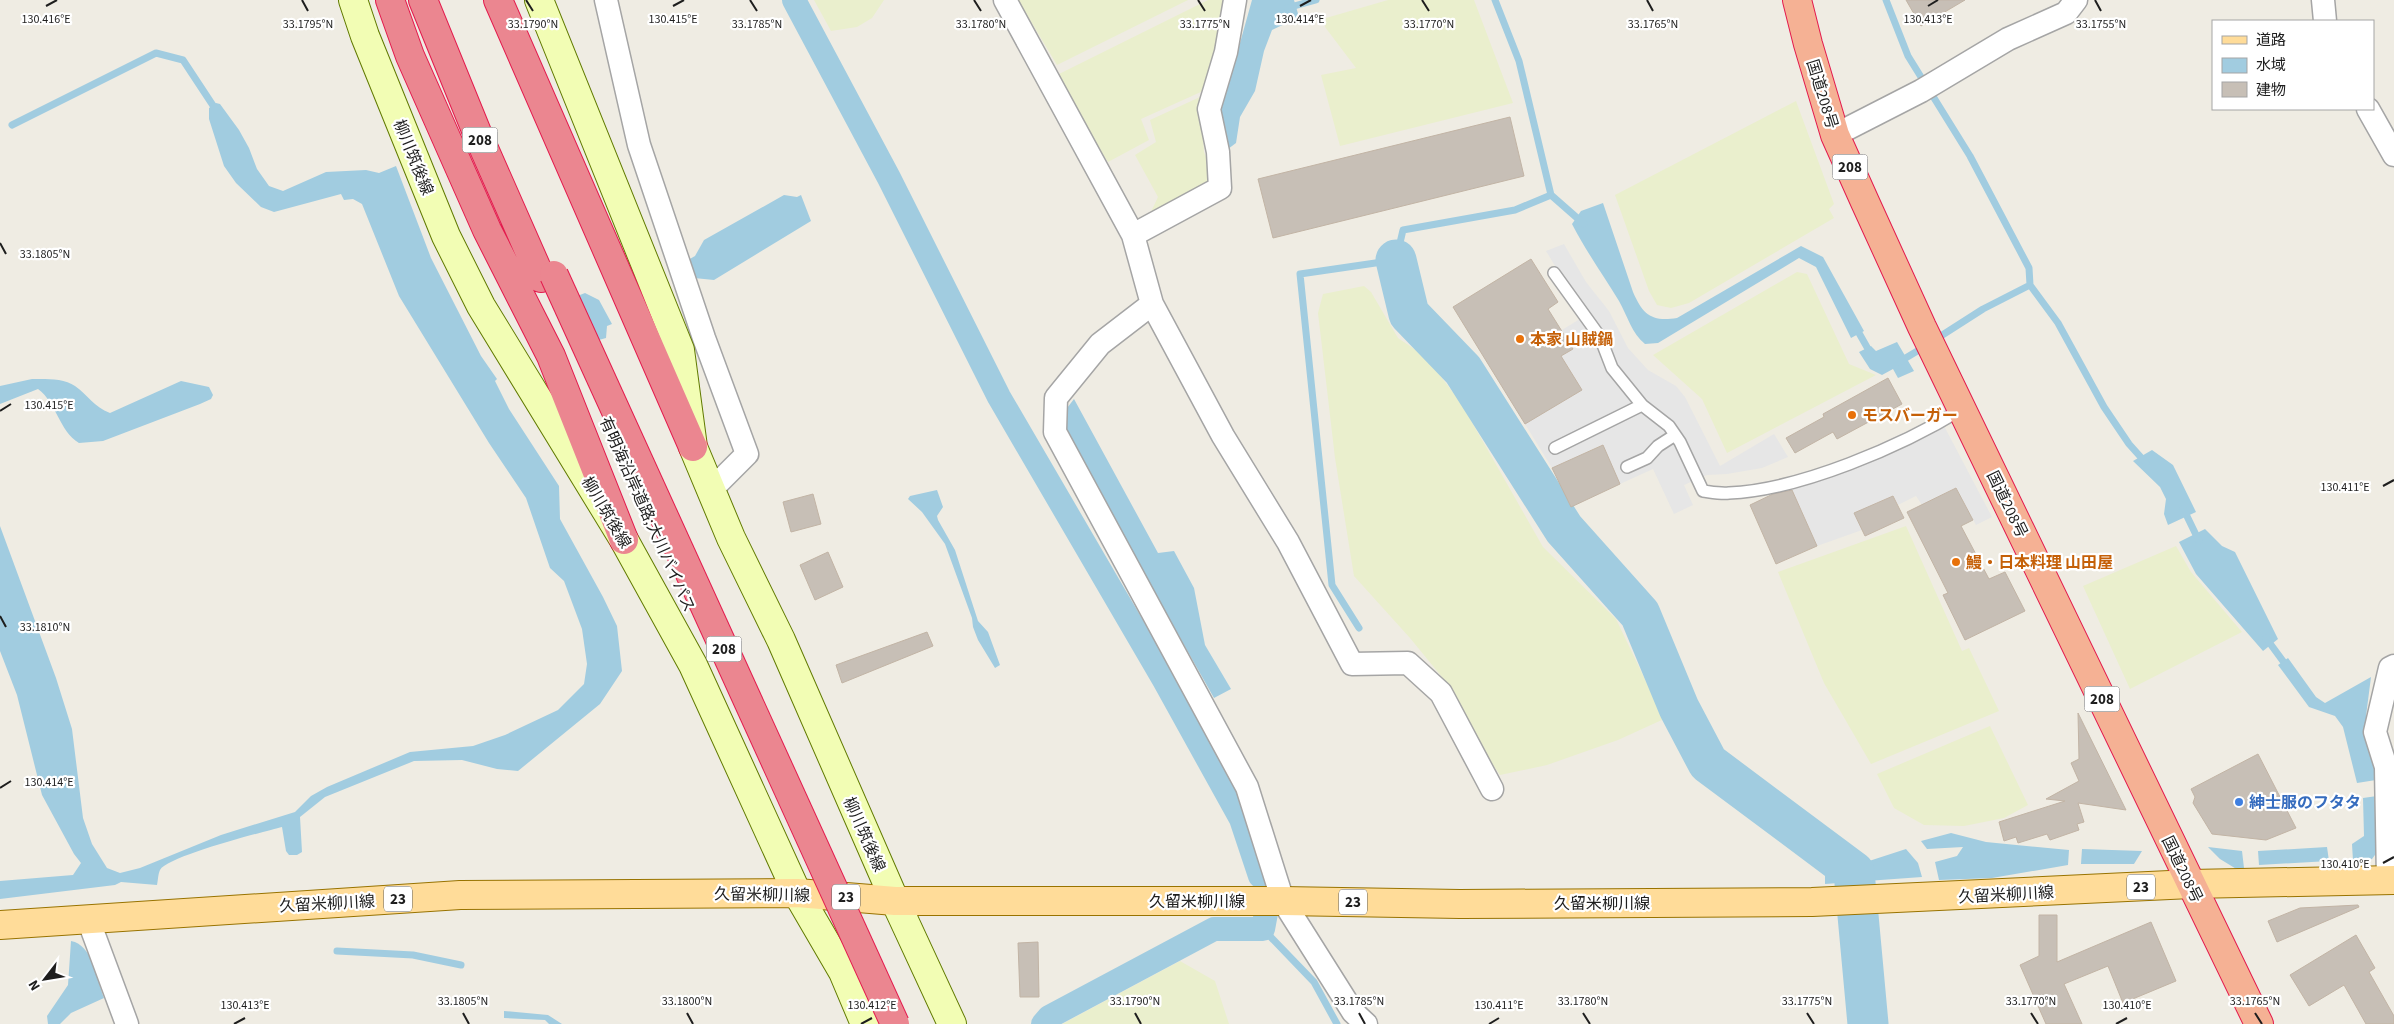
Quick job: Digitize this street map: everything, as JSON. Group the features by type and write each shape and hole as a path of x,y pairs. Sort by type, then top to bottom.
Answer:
{"highway":[{"path":"390,0 410,56 487,230 551,356 624,540"},
{"name":"有明海沿岸道路;大川バイパス","path":"423,0 478,135 547,276 894,1024"},
{"name":"有明海沿岸道路;大川バイパス","path":"438,0 547,276 881,1024"},
{"path":"498,0 693,447"},
{"name":"国道208号","path":"1797,0 1835,135 1922,327 1946,373 2259,1024"}],"main road":[{"name":"柳川筑後線","path":"353,0 365,36 446,236 481,306 624,540 693,665 797,893 843,972 865,1024"},
{"name":"柳川筑後線","path":"539,0 680,350 693,447 731,538 781,640 895,902 952,1024"},
{"name":"久留米柳川線","path":"0,925 460,895 797,893 895,902 1283,901 1460,904 1812,902 1888,900 2191,884 2391,880"}],"street":[{"path":"606,0 639,145 704,338 747,454 711,490"},
{"path":"1005,0 1133,235 1152,304 1224,436 1288,542 1352,664 1408,663 1441,693 1492,789"},
{"path":"1133,235 1220,188 1218,152 1209,109 1226,52 1235,0"},
{"path":"1835,135 1926,88 2008,39 2066,13 2076,0"},
{"path":"2323,0 2325,20"},
{"path":"2369,110 2394,155"},
{"path":"1152,304 1100,344 1056,398 1055,432 1247,787 1283,901 1353,1012 1366,1024"},
{"path":"2391,880 2386,767 2375,732 2392,667"},
{"path":"88,918 127,1024"}],"lane":[{"path":"1554,273 1600,337 1612,368 1642,405 1669,426 1675,434 1702,491 1728,494 1776,486 1825,472 1877,453 1962,409"},
{"path":"1555,448 1642,405"},
{"path":"1627,467 1646,458 1658,446 1675,434"}],"green space":[{"path":"814,0 884,0 872,18 857,27 831,31"},
{"path":"1018,0 1188,0 1057,65"},
{"path":"1208,0 1222,0 1223,2 1211,78 1203,91 1141,119 1149,140 1108,162 1059,74"},
{"path":"1388,0 1474,0 1513,103 1340,146 1321,75 1356,68 1325,27 1326,18"},
{"path":"1200,97 1204,152 1215,180 1150,214 1158,197 1135,155 1156,142 1150,120"},
{"path":"1796,101 1834,204 1829,209 1834,218 1689,303 1671,308 1657,305 1649,291 1615,195"},
{"path":"1797,272 1807,274 1849,364 1876,375 1727,453 1702,399 1653,355"},
{"path":"1364,286 1371,292 1398,338 1426,357 1461,403 1543,547 1616,619 1664,719 1618,740 1547,765 1500,775 1486,755 1455,693 1410,638 1354,576 1335,458 1318,313 1323,294"},
{"path":"1906,526 1962,651 1969,648 1999,711 1871,764 1824,683 1778,572"},
{"path":"2176,546 2191,572 2242,632 2130,689 2083,586"},
{"path":"1990,726 2028,805 2004,818 1964,826 1924,825 1894,808 1877,774"},
{"path":"1180,961 1215,981 1229,1024 1062,1024"}],"shaded area":[{"path":"1564,244 1586,282 1609,311 1628,348 1648,370 1676,386 1685,397 1720,466 1774,434 1788,457 1762,468 1727,474 1707,475 1684,485 1693,505 1674,514 1653,469 1620,484 1602,445 1552,468 1525,424 1582,390 1561,356 1573,349 1562,330 1588,314 1566,284 1546,251"},
{"path":"1943,424 1992,517 1976,525 1956,488 1922,505 1916,496 1898,505 1893,496 1855,513 1862,530 1817,546 1790,487 1903,433 1926,432"}],"water":[{"path":"1252,0 1294,0 1299,17 1272,30 1264,51 1255,91 1240,117 1236,143 1228,149 1221,111"},
{"path":"216,103 220,104 239,130 249,148 257,169 269,186 283,191 326,172 366,170 379,173 396,166 431,258 481,356 497,379 495,381 509,409 559,486 560,519 617,626 622,671 600,704 518,771 497,769 462,760 414,761 325,797 300,817 302,852 297,855 289,855 286,851 282,827 217,845 167,864 160,870 157,885 121,882 115,885 0,899 0,881 73,875 81,863 74,854 42,795 17,695 0,651 0,526 56,678 72,729 83,818 92,844 107,868 120,873 140,868 221,835 295,812 311,796 327,787 410,752 473,746 505,735 558,710 584,684 587,664 582,629 564,581 550,568 526,498 489,443 399,296 362,204 353,199 344,200 341,194 274,212 261,207 236,183 224,166 209,119 209,108"},
{"path":"784,195 797,197 801,195 811,221 714,280 694,278 688,260 695,256 704,240"},
{"path":"1603,203 1633,292 1645,311 1655,318 1677,318 1801,246 1823,257 1864,331 1851,338 1816,267 1799,258 1658,343 1645,344 1633,330 1619,301 1572,224 1581,211"},
{"path":"585,293 599,300 612,324 607,326 606,338 588,343 570,343 556,313 561,310 562,302"},
{"path":"1897,342 1914,371 1898,378 1893,369 1882,375 1870,369 1859,352 1871,346 1876,351"},
{"path":"32,379 71,383 100,408 110,413 181,381 209,387 213,395 211,399 200,404 103,441 79,443 72,438 50,402 38,389 0,404 0,386"},
{"path":"1074,399 1158,553 1174,551 1194,588 1205,645 1231,689 1214,698 1066,436 1064,412"},
{"path":"2152,450 2173,465 2196,512 2168,525 2164,514 2166,499 2160,487 2133,461"},
{"path":"937,490 943,507 937,516 938,520 955,550 978,621 988,632 1000,665 995,668 978,640 945,544 922,512 908,499 910,496"},
{"path":"2205,529 2222,546 2235,552 2278,639 2263,651 2196,574 2179,542"},
{"path":"2288,658 2316,697 2325,703 2371,677 2366,716 2376,780 2357,783 2343,727 2335,716 2309,707 2278,665"},
{"path":"1765,786 1869,861 1906,849 1918,863 1922,877 1825,884 1825,863 1751,809"},
{"path":"2377,796 2383,844 2372,859 2353,861 2352,844 2364,836 2363,798"},
{"path":"1951,833 1986,842 2069,850 2068,865 1992,878 1939,880 1935,862 1957,856 1963,847 1927,849 1921,841"},
{"path":"2208,847 2242,851 2244,868 2238,870 2220,859"},
{"path":"2327,847 2329,861 2259,865 2258,851"},
{"path":"2082,849 2142,851 2134,864 2081,864"},
{"path":"71,941 84,949 89,956 104,998 71,1013 60,1024 48,1024 47,1016 68,985"},
{"path":"504,1011 548,1015 562,1024 549,1024 545,1020 504,1018"}],"building":[{"path":"1906,0 1965,0 1921,26"},
{"path":"1510,117 1524,176 1273,238 1258,179"},
{"name":"本家 山賊鍋","path":"1531,259 1558,302 1548,309 1573,349 1561,356 1582,390 1525,424 1453,307"},
{"name":"モスバーガー","path":"1888,378 1902,404 1837,439 1833,432 1795,453 1786,438 1824,417 1823,414"},
{"path":"1603,445 1620,484 1571,507 1552,468"},
{"name":"鰻・日本料理 山田屋","path":"1956,488 1973,520 1961,526 1989,579 2005,572 2025,611 1965,640 1943,595 1948,593 1907,512"},
{"path":"1792,490 1817,546 1776,564 1750,505 1773,494"},
{"path":"813,494 821,524 791,532 783,502"},
{"path":"1893,496 1904,518 1865,536 1854,513"},
{"path":"828,552 843,587 815,600 800,565"},
{"path":"927,632 933,646 842,683 836,665"},
{"path":"2078,713 2126,810 2078,803 2084,822 2077,824 2079,830 2050,840 2047,834 2018,843 2016,837 2004,841 1999,822 2065,801 2046,799 2079,781 2071,763 2079,759"},
{"path":"2258,754 2296,828 2266,840 2212,834 2193,803 2195,797 2191,789"},
{"path":"2358,905 2359,907 2277,942 2268,921 2300,908"},
{"path":"2039,915 2057,915 2057,962 2151,922 2176,981 2123,1003 2108,966 2064,984 2082,1024 2046,1024 2020,965 2039,956"},
{"path":"2356,935 2375,968 2369,972 2394,1016 2394,1024 2366,1024 2344,985 2309,1006 2290,975"},
{"path":"1038,942 1039,997 1020,997 1018,943"}],"waterway":[{"path":"794,0 889,178 999,397 1164,680 1241,819 1260,876"},
{"path":"1287,8 1316,0"},
{"path":"1495,0 1519,61 1551,195"},
{"path":"1886,0 1908,56 1970,156 2029,268 2030,285 2058,323 2104,407 2129,444 2146,463"},
{"path":"12,125 156,53 183,60 214,107"},
{"path":"1359,628 1332,585 1300,274 1396,260 1403,230 1515,210 1551,195 1584,224"},
{"path":"1396,260 1409,314 1463,370 1564,529 1640,614 1679,708 1708,763 1854,872 1868,1024"},
{"path":"1933,341 1983,309 2030,285"},
{"path":"1855,326 1872,356"},
{"path":"1899,362 1924,347"},
{"path":"2183,508 2199,541"},
{"path":"2266,638 2288,668"},
{"path":"1043,1024 1049,1017 1214,929 1263,929 1266,913"},
{"path":"1263,929 1314,982 1337,1024"},
{"path":"337,951 413,955 461,965"}],"place":[{"name":"本家 山賊鍋","path":"1520,339"},
{"name":"モスバーガー","path":"1852,415"},
{"name":"鰻・日本料理 山田屋","path":"1956,562"},
{"name":"紳士服のフタタ","path":"2239,802"}]}
